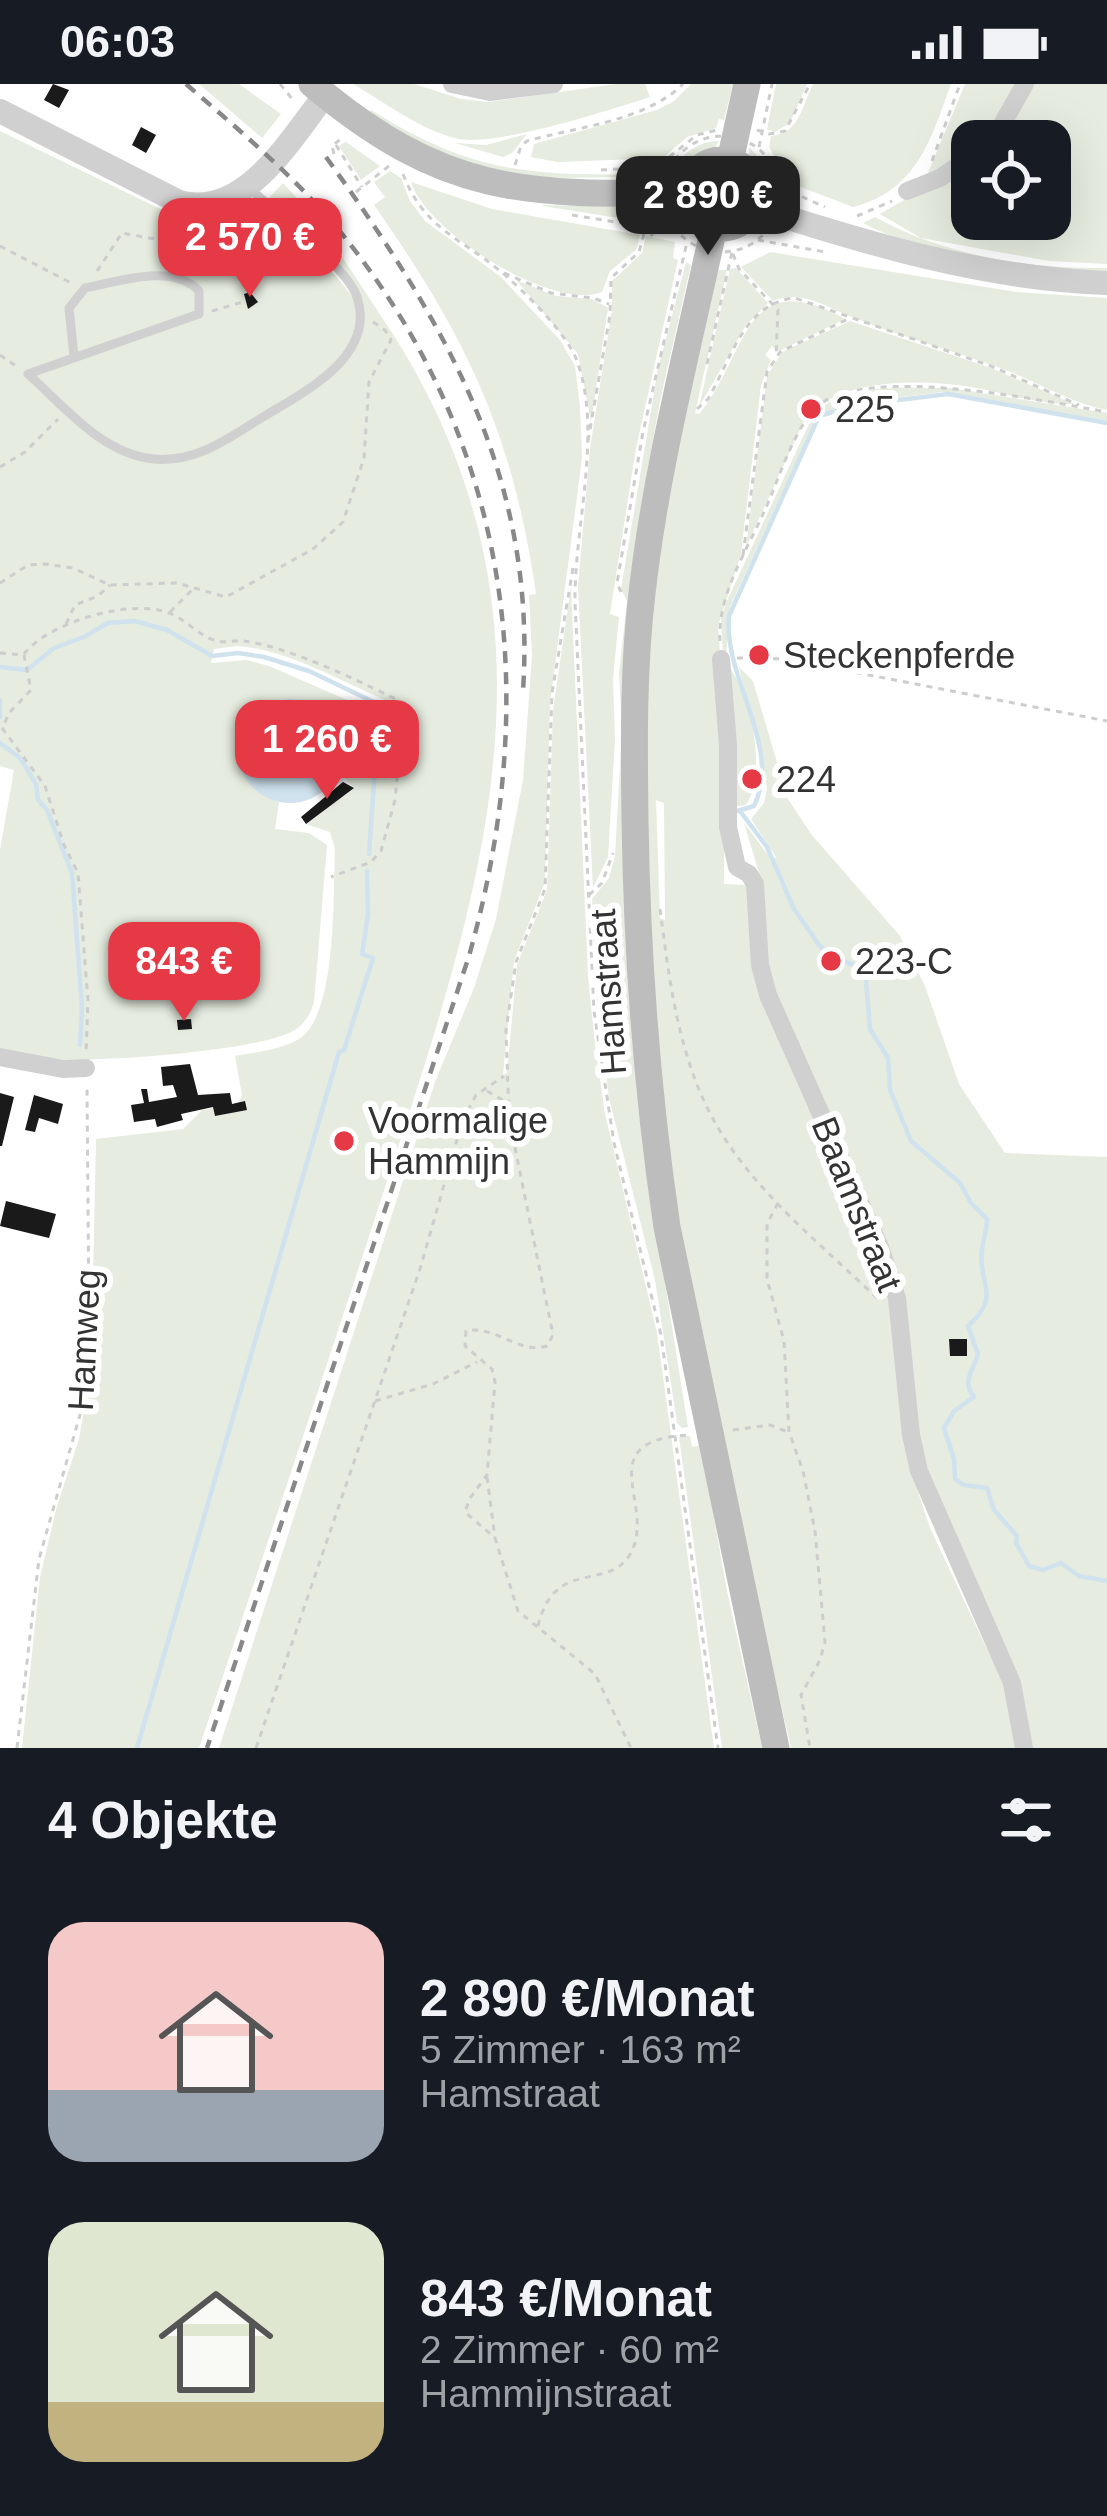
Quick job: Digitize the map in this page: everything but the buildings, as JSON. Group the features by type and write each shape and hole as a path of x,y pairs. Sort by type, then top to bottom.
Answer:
{"main road":[{"path":"730,161 746,84"},
{"path":"319,89 410,154 488,183 558,193 688,193"},
{"path":"713,161 730,161 752,178 754,207 738,224 714,227 698,218 688,193 698,170 713,161"},
{"name":"Hamstraat","path":"714,227 651,525 639,623 634,728 639,936 655,1140 682,1311 776,1748"}],"street":[{"path":"452,84 490,92 554,84"},
{"path":"1004,120 1025,84"},
{"path":"0,111 179,202 205,207 230,200 248,187 319,89"},
{"path":"907,191 951,170"},
{"path":"754,207 913,255 1005,274 1107,283"},
{"name":"Baamstraat","path":"721,659 728,827 737,867 755,884 762,976 880,1247 897,1298 910,1435 919,1471 1012,1684 1024,1748"},
{"path":"0,1057 63,1069 86,1068"}],"lane":[{"path":"74,356 69,308 85,288 146,277 191,282 199,291 199,314 28,374 111,447 130,455 183,458 208,452 335,369 352,344 360,316 351,285 248,187"}],"path":[{"path":"280,84 292,97 292,111"},
{"path":"514,165 527,141 645,109 669,98 683,84"},
{"path":"772,84 759,149 773,166 780,187 830,209"},
{"path":"931,163 960,84"},
{"path":"334,154 335,144 344,136 335,131"},
{"path":"335,144 362,188"},
{"path":"500,162 529,168"},
{"path":"584,171 671,165"},
{"path":"356,192 389,166"},
{"path":"402,172 425,216 502,272 567,342 577,360 587,449"},
{"path":"848,216 872,213 907,191"},
{"path":"0,246 85,288 122,233 188,245 236,225 239,212"},
{"path":"631,1748 596,1674 515,1604 495,1538 487,1475 495,1377 493,1369 465,1346 469,1329 534,1350 548,1346 553,1335 507,1103 507,1014 516,962 545,889 552,693 610,305 609,286 612,274 639,252 644,234 652,235 652,228 677,232 687,242"},
{"path":"703,381 732,252 739,269 780,318 776,356"},
{"path":"502,272 551,293 610,305"},
{"path":"592,298 609,286"},
{"path":"697,409 708,399 746,329 772,303 802,298 1006,371 1080,406"},
{"path":"199,314 243,302"},
{"path":"0,583 33,563 73,568 110,584 177,584 235,596 313,549 343,522 364,458 369,382 391,340 377,323 360,316"},
{"path":"743,557 761,392 776,356 850,319"},
{"path":"0,355 28,374"},
{"path":"721,659 722,608 817,407 839,394 868,388 952,386 1107,412"},
{"path":"693,425 700,395"},
{"path":"0,467 45,434 67,409"},
{"name":"Hamstraat","path":"574,560 594,1011 607,1103 650,1281 718,1748"},
{"path":"65,625 75,605 98,596 110,584"},
{"path":"170,613 194,587"},
{"path":"0,653 24,656 41,636 65,625 121,609 148,607 170,613 218,641 245,641 301,658 412,708 381,851 371,862 331,877"},
{"name":"Hamweg","path":"17,1748 39,1559 83,1404 90,1134 88,1001 78,873 45,786 2,728 31,690 24,656"},
{"path":"753,657 990,696 1107,721"},
{"path":"660,910 674,1003 694,1079 724,1138 779,1202 881,1303 897,1298"},
{"path":"256,1748 419,1269 462,1122 470,1102 505,1076"},
{"path":"485,1091 507,1103"},
{"path":"779,1202 768,1217 766,1272 784,1341 789,1432 815,1532 825,1642 801,1695 810,1748"},
{"path":"375,1401 433,1384 478,1361"},
{"path":"538,1628 553,1592 619,1565 628,1556 635,1533 634,1460 648,1442 770,1425 789,1432"},
{"path":"487,1475 465,1512 495,1538"}],"shaded area":[{"path":"199,84 239,84 281,114 262,138"},
{"path":"353,84 414,84 488,102 645,84 650,97 526,132 477,140 419,124"},
{"path":"691,84 733,84 724,120 719,119 716,128 687,137 663,158 557,162 531,157 534,144 657,110"},
{"path":"776,84 807,84 790,123 775,132 767,129"},
{"path":"813,84 951,84 928,143 907,176 875,199 853,207 790,183 769,147 771,136 794,124"},
{"path":"965,84 1021,84 997,120 951,120 951,163 925,180"},
{"path":"1028,84 1107,84 1107,264 1049,261 921,238 880,214 951,172 951,240 1071,240 1071,120 1006,120"},
{"path":"369,113 441,147 504,167 648,177 529,178 443,156"},
{"path":"0,131 187,222 225,221 260,206 337,277 362,309 337,261 269,198 283,183 326,234 385,322 446,434 482,544 496,654 493,764 476,875 414,1100 199,1748 22,1748 40,1577 79,1439 91,1372 96,1139 183,1129 202,1110 213,1108 215,1116 234,1112 242,1095 235,1056 284,1046 312,1026 331,951 335,848 330,832 306,824 354,788 338,770 338,747 323,712 288,699 269,704 253,716 239,752 243,772 256,789 279,802 275,829 309,833 327,845 314,1002 301,1025 273,1038 210,1050 45,1059 0,1050 0,850 14,770 0,766","holes":["214,649 259,649 410,710 409,724 383,712 379,715 370,853 377,713 269,666 247,660 211,663"]},
{"path":"527,134 503,157 455,143 486,145"},
{"path":"719,141 698,164 670,178 689,151"},
{"path":"345,142 380,166 361,180 339,146"},
{"path":"749,147 772,172 776,197 756,176"},
{"path":"390,171 401,178 425,221 501,277 560,340 575,366 582,458 550,703 545,882 514,961 503,1075 507,1073 517,965 547,890 553,710 571,587 595,1045 605,1114 657,1333 714,1748 219,1748 435,1082 496,919 523,780 532,656 529,595 536,594 526,536 514,484 481,388 435,298 374,205 385,197 374,182"},
{"path":"722,171 739,178 746,195 739,212 722,219 705,212 698,195 705,178"},
{"path":"411,182 492,209 640,235 637,249 610,271 602,292 580,295 553,290 523,279 464,243 421,201"},
{"path":"543,206 647,208 649,223"},
{"path":"875,217 958,250 1047,266 1107,268 1107,274 1014,263 949,252 863,223"},
{"path":"646,236 675,242 673,258 678,260 636,448 610,614 619,617 608,857 593,888 578,587 612,281 642,253"},
{"path":"770,252 1016,292 1107,298 1107,410 813,301 794,297 773,301 741,267"},
{"path":"686,262 691,265 640,512 654,1214 688,1427 682,1428 677,1423 655,1280 609,1098 596,991 592,899 609,878 615,856 622,730 619,673 627,601 621,589 658,369"},
{"path":"736,268 768,303 746,325 699,407 730,269"},
{"path":"718,270 727,270 695,413 699,414 715,391 752,323 766,309 786,302 811,304 845,319 779,351 772,346 765,355 771,360 761,385 741,554 718,626 725,721 724,884 747,885 756,944 893,1297 907,1459 930,1528 1009,1696 1019,1748 791,1748 678,1243 649,959 647,640 671,477","holes":["656,800 664,803 665,920 660,918"]},
{"path":"516,280 556,296 592,299 608,308 591,422 578,354"},
{"path":"850,321 991,368 1074,404 928,383 879,385 834,397 803,423 746,547 767,376 782,352"},
{"path":"950,388 1107,413 1107,422 942,392 862,402 818,415 730,607 723,656 721,619 726,603 814,413 861,391"},
{"path":"729,667 750,715 756,756 752,792 746,805 733,807"},
{"path":"739,667 753,681 788,799 811,834 900,936 925,986 959,1084 1005,1153 1107,1157 1107,1748 1033,1748 1021,1693 935,1496 917,1429 898,1271 772,996 759,873 744,823 772,860 776,857 751,819 764,803 767,788"},
{"path":"690,1436 692,1447 701,1445 762,1748 722,1748 679,1437"}],"water":[{"path":"290,699 310,703 327,714 338,731 342,751 338,771 327,788 310,799 290,803 270,799 253,788 242,771 238,751 242,731 253,714 270,703"}],"waterway":[{"path":"737,811 754,806 761,760 734,664 729,616 819,416 857,405 948,394 1107,423"},
{"path":"0,667 27,670 54,648 108,623 135,621 167,630 212,656 264,657 309,671 405,717"},
{"path":"0,700 0,717"},
{"path":"369,854 379,710"},
{"path":"0,743 20,758 36,784 38,800 47,810 72,873 82,1007 80,1045"},
{"path":"740,811 767,847 794,909 819,945 835,959 865,968 870,1029 888,1058 890,1090 911,1141 960,1183 987,1219 981,1262 986,1297 968,1326 978,1354 968,1381 974,1397 954,1411 944,1428 955,1479 987,1488 994,1510 1017,1536 1029,1566 1043,1570 1061,1563 1079,1576 1107,1581"},
{"path":"137,1748 339,1052 344,1050 373,958 362,954 368,915 367,871"}],"railway":[{"path":"186,84 321,209 397,311 443,396 476,485 496,576 506,669 504,763 492,859 469,956 207,1748"},
{"path":"326,157 409,281 475,407 515,541 523,614 523,691"}],"place":[{"name":"225","path":"811,409"},
{"name":"Steckenpferde","path":"759,655"},
{"name":"224","path":"752,779"},
{"name":"223-C","path":"831,961"},
{"name":"Voormalige Hammijn","path":"344,1141"}]}
